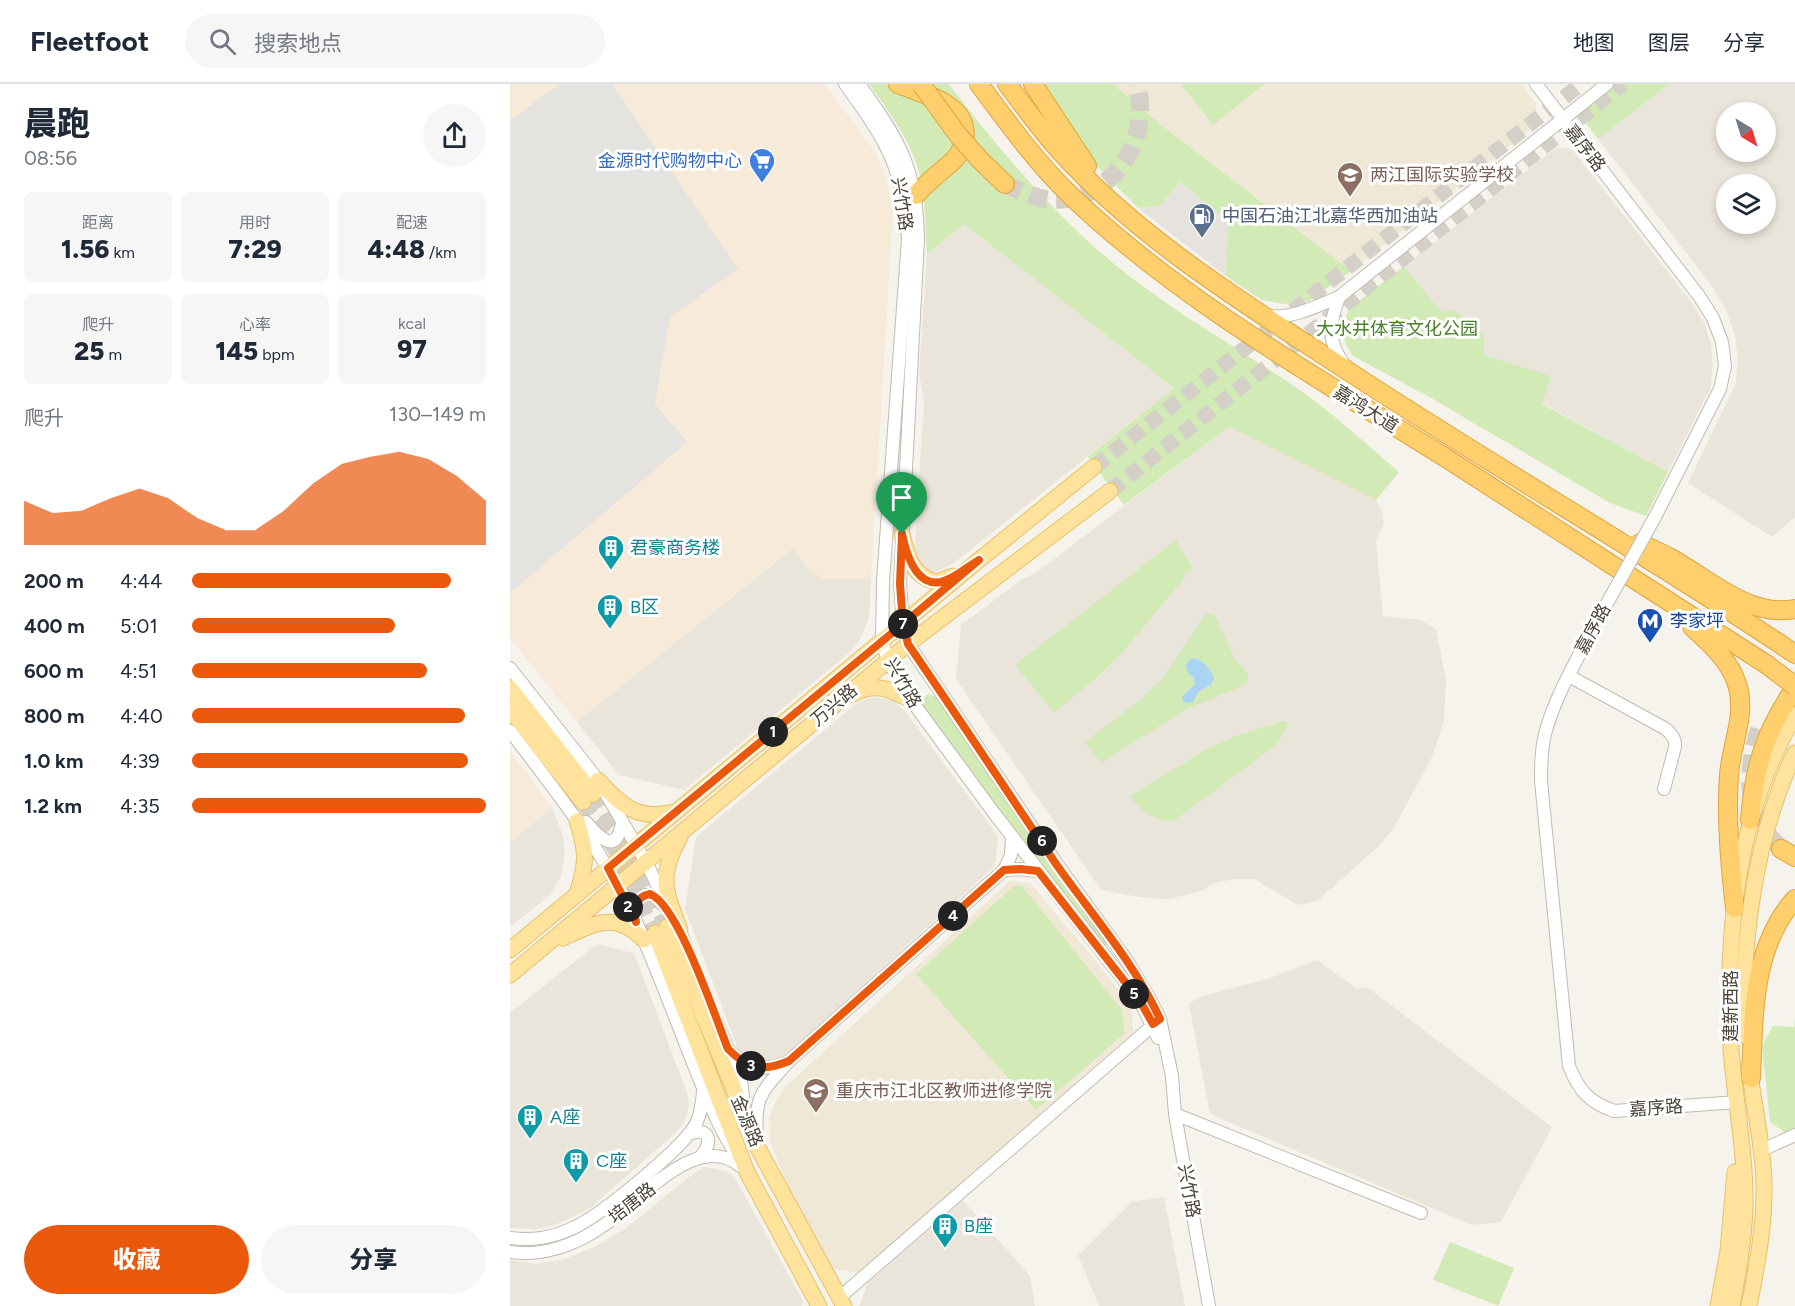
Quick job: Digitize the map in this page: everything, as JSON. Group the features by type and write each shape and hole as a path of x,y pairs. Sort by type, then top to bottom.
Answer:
{"highway":[{"path":"898,84 949,106 957,113 965,129 961,151 916,195"},
{"path":"909,84 1005,184"},
{"path":"921,84 958,135"},
{"name":"嘉鸿大道","path":"979,84 1033,154 1069,193 1132,250 1173,282 1328,385 1766,664 1795,685"},
{"name":"嘉鸿大道","path":"1007,84 1059,149 1111,200 1189,265 1402,408 1582,517 1787,649"},
{"path":"1033,84 1111,200"},
{"path":"1582,517 1668,556 1751,604 1777,610 1795,609"},
{"path":"1642,586 1706,639 1726,662 1737,683 1740,711 1729,772 1728,800 1729,853 1735,908"},
{"path":"1759,729 1782,684 1795,666"},
{"path":"1750,820 1753,783 1764,744 1795,685"},
{"path":"1750,1078 1755,998 1762,960 1769,939 1780,918 1795,899"}],"main road":[{"name":"万兴路","path":"510,950 1094,467"},
{"name":"万兴路","path":"510,975 908,644 1110,491"},
{"path":"902,534 907,555 913,566 920,576 930,581 949,579 979,560"},
{"path":"835,704 862,689 878,686 889,688 910,700"},
{"path":"510,688 591,792"},
{"path":"510,709 591,792 620,803 632,811 660,816 677,811"},
{"name":"建新西路","path":"1732,1306 1741,1257 1745,1207 1730,1022 1735,908 1743,851 1759,789 1771,760 1795,715"},
{"name":"建新西路","path":"1749,1306 1763,1225 1764,1181 1745,1025 1750,914 1768,821 1775,797 1795,753"},
{"path":"715,780 705,794 705,800 710,803 720,800"},
{"path":"576,896 585,866 585,846 577,821"},
{"path":"547,945 591,926 604,923 627,925 662,933 667,896 665,884 671,854 683,831"},
{"path":"552,916 565,915 568,922 566,930"},
{"name":"金源路","path":"662,933 758,1148 842,1302"},
{"name":"金源路","path":"662,933 747,1173 819,1306"},
{"path":"1718,1306 1732,1214 1738,1118"}],"street":[{"name":"兴竹路","path":"845,84 875,126 888,148 900,177 908,239 883,581 882,641 888,661 910,700 1012,837 1156,1022"},
{"name":"兴竹路","path":"859,84 900,145 916,195 918,239 900,584 903,624 908,644 1057,864 1126,959 1149,997 1172,1076 1175,1114 1209,1306"},
{"name":"嘉序路","path":"1536,84 1700,296 1713,318 1722,342 1725,366 1720,389 1655,517 1569,676 1545,735 1541,757 1541,781 1569,1066 1575,1082 1586,1095 1598,1105 1614,1111 1737,1102"},
{"path":"1261,315 1278,317 1301,312 1339,297 1607,84"},
{"path":"1339,297 1331,319 1330,330 1338,355 1351,373"},
{"path":"510,668 591,792 622,822 646,862 662,933 703,1088 725,1137 747,1173"},
{"path":"1569,676 1666,729 1671,734 1675,740 1675,747 1665,789"},
{"path":"510,731 577,821 608,868 636,922 662,933"},
{"path":"567,806 586,822 602,841 613,841 617,838 621,833 622,822"},
{"path":"758,1148 756,1114 758,1100 765,1088 789,1061 1004,870 1011,855 1012,837"},
{"path":"1004,870 1038,871"},
{"path":"636,922 634,912 636,902 650,894 659,899 662,933 728,1049 741,1081 746,1120"},
{"path":"842,1302 1156,1022"},
{"path":"728,1049 739,1060 757,1068 772,1068 789,1061"},
{"name":"培唐路","path":"510,1238 529,1241 552,1236 574,1227 611,1203 689,1134 700,1115 703,1088"},
{"path":"1175,1114 1421,1213"},
{"path":"689,1134 697,1131 703,1132 708,1137 708,1149 701,1156"},
{"path":"1762,1150 1795,1135"},
{"path":"701,1156 724,1157 733,1160 747,1173"},
{"name":"培唐路","path":"510,1252 533,1253 581,1240 621,1214 674,1169 701,1156"}],"shaded area":[{"path":"510,84 824,84 876,153 887,182 893,209 871,579 825,579 809,570 792,548 577,722 510,638"},
{"path":"560,84 612,84 738,269 670,317 655,404 687,442 510,593 510,120"},
{"name":"两江国际实验学校","path":"1113,84 1521,84 1536,104 1535,126 1351,271 1160,124"},
{"path":"1669,84 1795,84 1795,517 1772,537 1688,483 1736,383 1738,358 1735,335 1727,312 1712,286 1598,139"},
{"path":"1556,148 1572,149 1692,303 1704,323 1711,344 1713,366 1710,389 1668,472 1542,403 1550,376 1484,355 1441,313 1404,266"},
{"name":"中国石油江北嘉华西加油站","path":"1180,182 1228,221 1226,276 1138,208 1160,206"},
{"path":"964,224 1174,388 954,563 935,572 920,564 916,555 915,543 924,402 919,372 927,254"},
{"path":"1229,427 1376,500 1382,511 1384,524 1376,540 1383,616 1420,620 1436,629 1446,680 1444,720 1433,755 1395,826 1380,845 1317,901 1298,905 1254,879 1235,879 1214,883 1201,891 1170,899 1145,898 1101,890 956,679 961,625 1021,580 1037,572"},
{"path":"793,548 809,570 825,579 871,579 869,618 859,641 849,653 684,790 619,775 577,722"},
{"path":"874,697 894,701 903,709 998,836 995,866 784,1056 775,1061 749,1059 737,1046 685,909 696,837 856,704"},
{"path":"510,751 552,808 510,842"},
{"path":"552,808 563,836 565,853 561,876 550,895 510,927 510,842"},
{"path":"1010,881 1030,883 1092,956 1132,1007 1133,1032 859,1273 831,1268 785,1180 770,1140 769,1119 772,1109 782,1090"},
{"path":"597,944 634,953 687,1093 689,1104 687,1114 682,1125 673,1135 590,1208 555,1225 536,1229 510,1228 510,1013"},
{"path":"1317,960 1357,989 1367,987 1552,1127 1501,1222 1472,1225 1210,1114 1189,1004 1199,997 1270,978"},
{"path":"705,1167 727,1171 736,1180 803,1301 801,1306 510,1306 510,1260 537,1264 565,1259 596,1246 626,1228 694,1173"},
{"path":"1164,1197 1185,1306 1099,1306 1078,1255 1131,1202"},
{"path":"963,1200 1030,1276 1035,1306 859,1306 868,1283"}],"green space":[{"path":"869,84 949,84 1028,181 1095,248 1162,300 1310,398 1399,472 1376,500 1229,427 1124,505 1088,457 1174,388 964,224 927,254 924,198 917,165 902,133"},
{"path":"1030,84 1113,84 1160,124 1351,271 1309,301 1284,304 1262,300 1226,276 1228,221 1180,182 1160,206 1138,208 1084,153"},
{"path":"1181,84 1264,84 1213,125"},
{"path":"1616,84 1669,84 1598,139 1585,122 1586,108"},
{"name":"大水井体育文化公园","path":"1404,266 1441,312 1455,310 1484,335 1484,355 1551,376 1542,404 1668,472 1646,516 1610,503 1431,398 1353,356 1346,344 1343,332 1347,313 1351,307"},
{"path":"1176,540 1192,568 1123,652 1054,713 1015,665"},
{"path":"1206,613 1214,614 1235,659 1248,674 1247,684 1185,710 1101,763 1085,742 1140,700 1162,679","holes":["1195,657 1211,671 1209,687 1199,691 1196,699 1191,703 1185,692 1194,686 1195,682 1186,668"]},
{"path":"928,694 937,697 1109,943 1103,947 923,709 921,700"},
{"path":"1283,721 1288,722 1286,730 1276,745 1174,821 1155,818 1130,796 1205,750 1233,737"},
{"path":"1014,886 1022,886 1122,1010 1124,1034 1036,1110 916,974"},
{"path":"1795,1019 1795,1128 1786,1133 1770,1122 1762,1046 1773,1026 1794,1027"},
{"path":"1450,1242 1514,1268 1498,1306 1433,1280"}],"water":[{"path":"1193,658 1205,665 1214,678 1211,685 1199,691 1193,702 1187,703 1182,697 1195,684 1186,665"}],"tunnel":[{"path":"1005,184 1023,192 1053,200 1074,198 1093,190 1110,178 1123,163 1133,145 1139,125 1140,104 1136,84"},
{"path":"1094,467 1581,84"},
{"path":"1110,491 1623,84"},
{"path":"1759,729 1751,764 1752,800 1759,823 1781,849"},
{"path":"593,794 631,857 667,927"},
{"path":"583,802 615,850 655,933"}],"place":[{"name":"金源时代购物中心","path":"762,184"},
{"name":"两江国际实验学校","path":"1350,198"},
{"name":"中国石油江北嘉华西加油站","path":"1202,239"},
{"name":"君豪商务楼","path":"611,571"},
{"name":"B区","path":"610,630"},
{"name":"李家坪","path":"1650,644"},
{"name":"重庆市江北区教师进修学院","path":"816,1114"},
{"name":"A座","path":"530,1140"},
{"name":"C座","path":"576,1184"},
{"name":"B座","path":"945,1249"}],"route":[{"path":"902,534 900,584 903,624 608,868 636,922 634,912 636,902 650,894 659,899 680,930 728,1049 739,1060 757,1068 772,1068 789,1061 1004,870 1038,871 1140,1001 1153,1024 1160,1019 1126,959 1057,864 908,644 903,624 979,560 949,579 930,581 916,572 907,555 902,534"}]}
